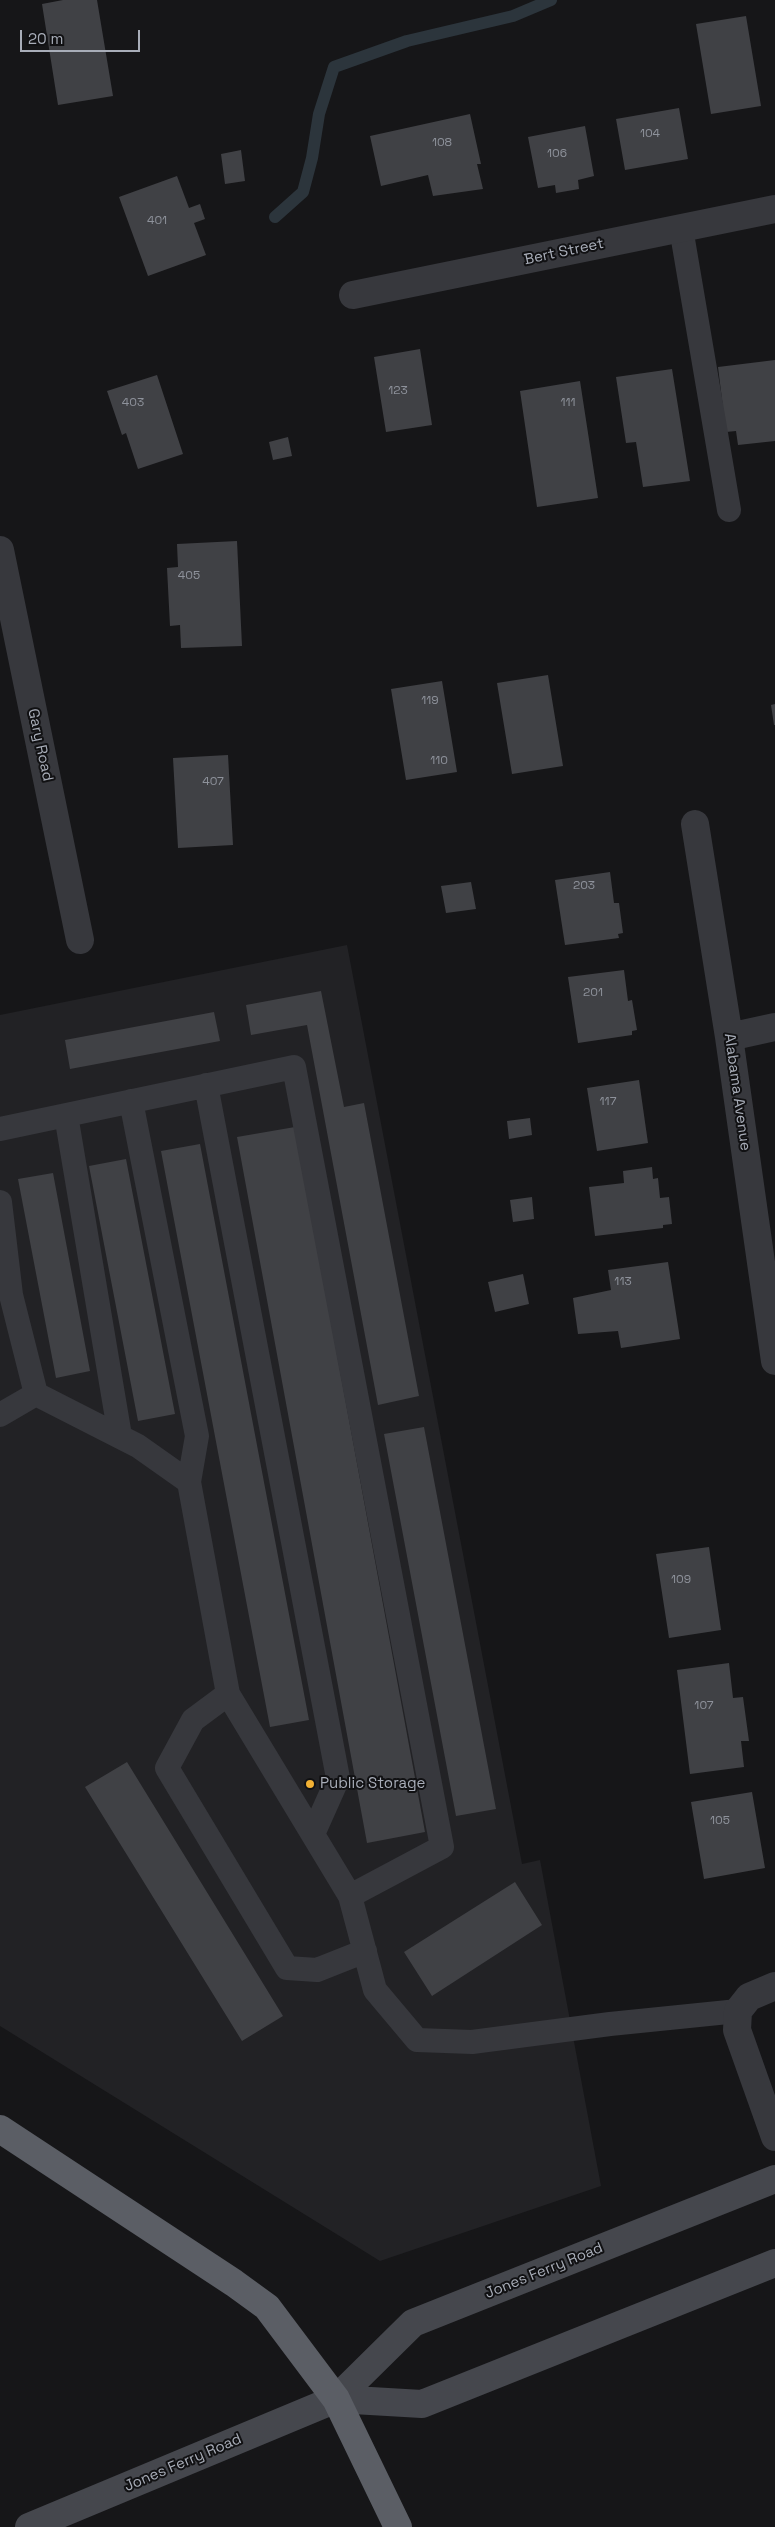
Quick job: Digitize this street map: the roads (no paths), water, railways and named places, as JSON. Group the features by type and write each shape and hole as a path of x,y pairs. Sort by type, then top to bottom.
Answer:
{"highway":[{"path":"0,2129 234,2283 266,2308 336,2399 398,2527"}],"main road":[{"name":"Jones Ferry Road","path":"30,2527 336,2399 413,2323 775,2178"},
{"name":"Jones Ferry Road","path":"336,2399 422,2404 775,2263"}],"street":[{"name":"Bert Street","path":"353,295 775,209"},
{"name":"Gary Road","path":"0,550 80,940"},
{"name":"Alabama Avenue","path":"695,824 729,1037 775,1361"},
{"path":"729,1037 775,1027"},
{"path":"775,1986 749,1997 738,2011 737,2030 775,2137"}],"lane":[{"path":"680,228 729,510"},
{"path":"0,1130 294,1067 442,1847 350,1896"},
{"path":"206,1085 338,1778 313,1834"},
{"path":"131,1101 197,1436 188,1482 228,1694 350,1896 375,1990 417,2040 472,2042 610,2024 738,2011"},
{"path":"66,1115 120,1436"},
{"path":"0,1202 5,1298 36,1394 138,1446 188,1482"},
{"path":"0,1416 36,1394"},
{"path":"228,1694 193,1720 167,1768 287,1968 318,1970 365,1951"}],"waterway":[{"path":"275,217 303,192 312,158 319,114 334,67 407,41 513,16 551,0"}],"place":[{"name":"Public Storage","path":"310,1784"}]}
